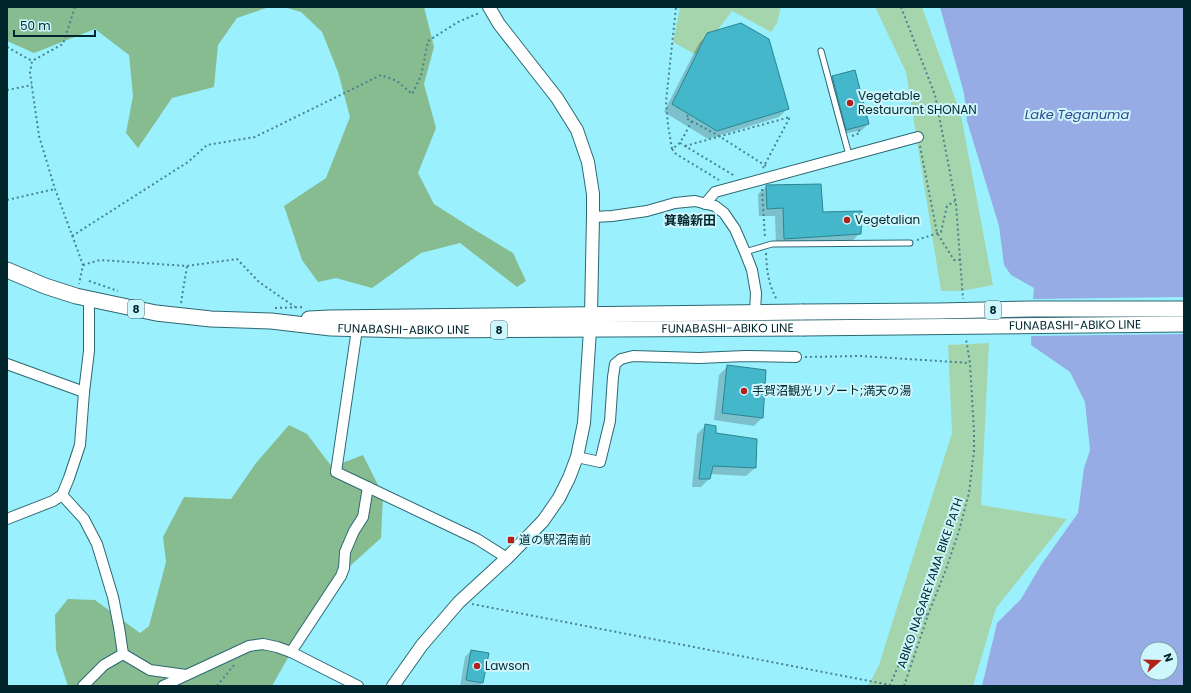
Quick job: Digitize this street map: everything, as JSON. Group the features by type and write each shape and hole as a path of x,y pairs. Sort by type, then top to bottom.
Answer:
{"main road":[{"name":"FUNABASHI-ABIKO LINE","path":"7,270 45,286 82,297 156,313 211,319 273,315 330,318 755,312 939,312 1032,309 1184,309"},
{"name":"FUNABASHI-ABIKO LINE","path":"273,315 331,328 409,330 1184,324"}],"street":[{"path":"393,686 422,645 459,602 507,558 543,521 559,498 569,478 577,456 584,423 591,314 593,217 593,194 588,162 577,130 557,98 499,24 490,8"},
{"path":"705,204 715,192 918,137"},
{"path":"593,217 646,211 675,203 695,201 715,206 724,213 735,229 746,252 752,270 756,294 755,312"},
{"path":"7,519 53,501 62,495 80,445 89,351 82,297"},
{"path":"357,329 336,472 477,539 507,558"},
{"path":"577,456 600,462 610,422 615,364 621,359 633,356 699,358 745,356 796,357"},
{"path":"7,364 84,392"},
{"path":"291,652 341,576 344,568 345,552 354,531 363,517 368,487"},
{"path":"62,495 84,519 97,544 113,597 123,654"},
{"path":"163,686 249,646 263,644 291,652 358,686"},
{"path":"123,654 150,670 186,675"},
{"path":"83,686 104,665 123,654"}],"lane":[{"path":"821,51 849,155"},
{"path":"746,252 772,244 910,243"}],"path":[{"path":"32,61 63,44 75,7"},
{"path":"676,7 666,102 672,149 676,154 721,181"},
{"path":"902,7 935,95 955,200 962,291"},
{"path":"72,236 188,162 207,145 255,137 381,75 397,81 412,94 421,76 428,42 458,22 490,8"},
{"path":"7,47 32,61"},
{"path":"32,61 30,73 39,136 55,189 84,265 82,297"},
{"path":"7,90 32,85"},
{"path":"688,114 686,118 719,136 765,165 772,176"},
{"path":"685,146 790,117 761,170"},
{"path":"672,149 680,143 692,121"},
{"path":"852,139 851,136 860,133 858,127"},
{"path":"918,137 938,233 954,260 960,260"},
{"path":"680,143 736,177 729,179"},
{"path":"7,200 55,189"},
{"path":"910,243 941,232 947,206 955,200"},
{"path":"84,265 100,260 187,266 237,259 259,282 296,307"},
{"path":"181,304 187,266"},
{"path":"89,281 122,292"},
{"path":"273,315 296,307 312,307"},
{"name":"ABIKO NAGAREYAMA BIKE PATH","path":"904,686 959,531 969,493 974,451 974,432 970,363 966,341"},
{"path":"796,357 860,356 970,363"},
{"path":"459,602 890,685 914,630 929,612"}],"green space":[{"path":"7,7 269,7 237,18 218,45 214,87 172,98 138,148 126,133 133,96 129,55 95,29 34,53 7,41"},
{"path":"284,7 424,7 434,47 424,84 436,128 418,173 434,204 513,253 526,281 517,287 460,243 421,253 372,288 336,278 318,282 302,260 284,206 326,178 350,117 338,72 322,32 301,12"},
{"path":"680,7 781,7 777,23 771,32 732,11 698,56 673,42"},
{"path":"875,7 922,7 961,115 993,285 962,291 941,291 906,72"},
{"path":"989,343 981,505 1067,519 996,608 973,686 868,686 879,665 952,433 948,345"},
{"path":"289,425 307,434 332,467 363,455 383,495 381,538 350,566 333,578 272,686 68,686 56,650 55,615 68,599 95,600 140,633 149,626 166,562 163,537 184,497 231,499 256,463"}],"water":[{"name":"Lake Teganuma","path":"940,7 1184,7 1184,686 982,686 997,623 1021,599 1041,565 1078,513 1084,468 1090,450 1085,402 1070,372 1031,345 1034,288 1011,275 1004,265 999,226 967,121 964,93"}],"pier":[{"path":"1184,297 1184,334 1029,336 1031,299"}],"building":[{"path":"741,23 769,39 789,109 717,131 672,104 707,33"},
{"path":"855,70 869,124 846,130 832,76"},
{"path":"821,184 823,212 862,211 861,234 784,239 783,208 767,209 766,185"},
{"name":"手賀沼観光リゾート;満天の湯","path":"727,365 766,370 763,418 722,413"},
{"path":"705,424 716,426 716,433 757,439 756,468 713,466 710,479 699,479"},
{"path":"471,650 489,653 483,683 466,680"}],"place":[{"name":"Vegetable Restaurant SHONAN","path":"850,103"},
{"name":"Vegetalian","path":"847,220"},
{"name":"手賀沼観光リゾート;満天の湯","path":"744,391"},
{"name":"道の駅沼南前","path":"511,540"},
{"name":"Lawson","path":"477,666"}],"district":[{"name":"箕輪新田","path":"690,220"}]}
